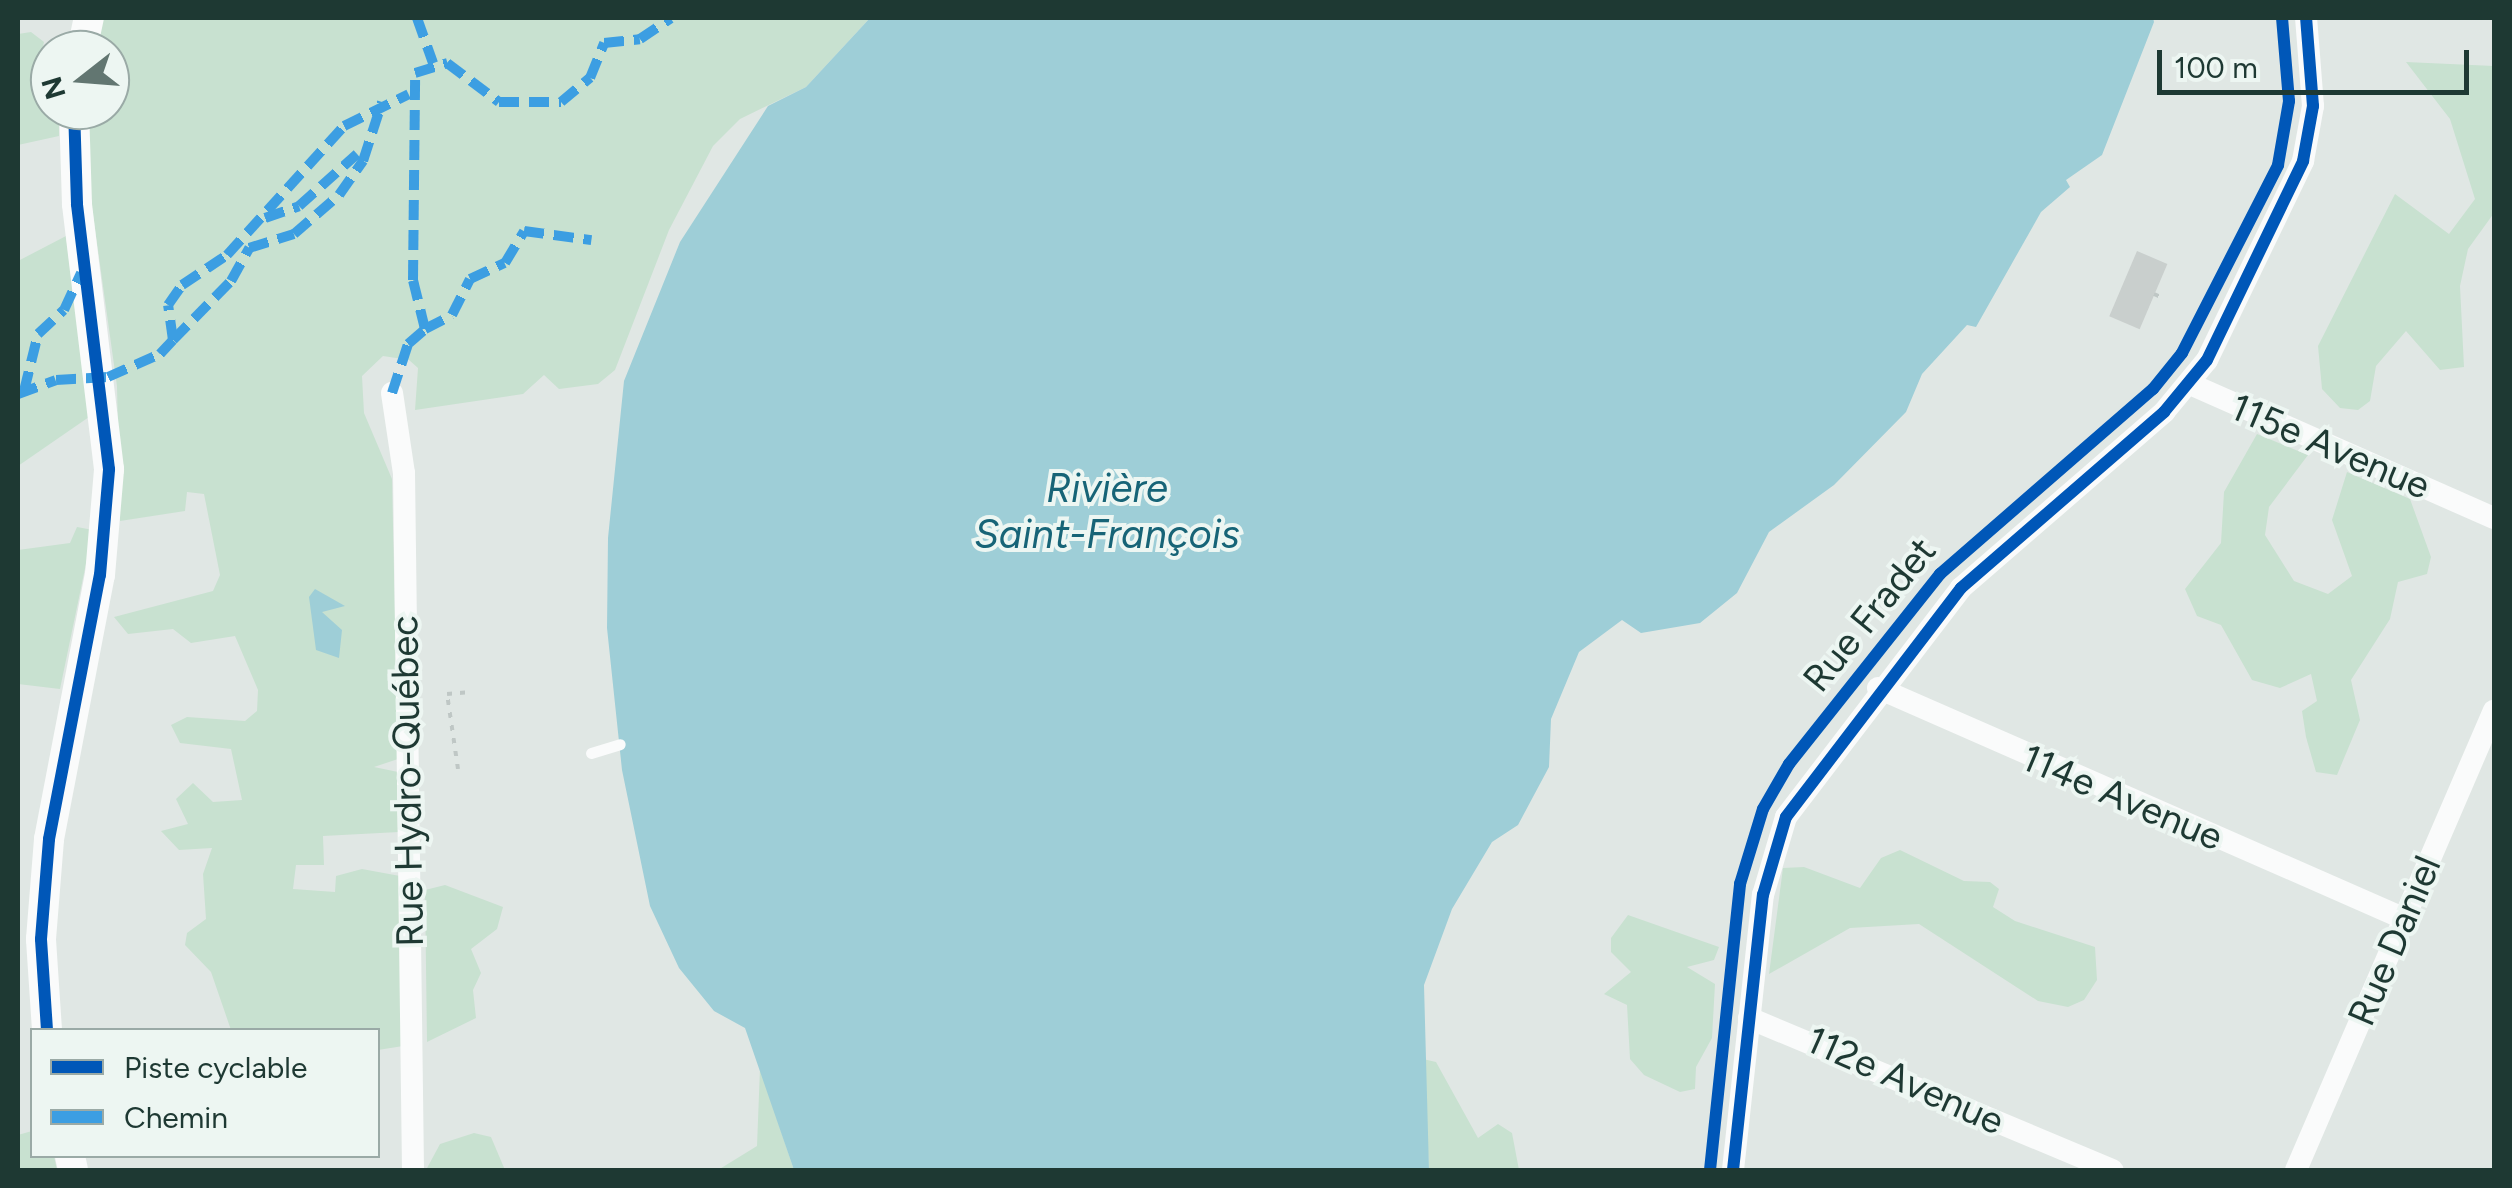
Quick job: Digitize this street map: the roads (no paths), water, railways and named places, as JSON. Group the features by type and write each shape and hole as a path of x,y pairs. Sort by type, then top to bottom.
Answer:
{"street":[{"name":"Rue Fradet","path":"1733,1170 1763,895 1779,834 1812,774 1878,688 1986,562 2190,384 2304,161 2313,106 2306,18"},
{"path":"46,1028 41,938 49,839 100,575 109,482 104,388 76,204 74,130"},
{"name":"115e Avenue","path":"2190,384 2494,518"},
{"name":"Rue Hydro-Québec","path":"392,394 404,473 414,1170"},
{"name":"114e Avenue","path":"1878,688 2405,920"},
{"name":"Rue Daniel","path":"2296,1170 2494,711"},
{"name":"112e Avenue","path":"1750,1018 2112,1170"}],"lane":[{"path":"591,753 620,744"}],"water":[{"name":"Rivière Saint-François","path":"870,18 2153,18 2154,22 2102,155 2066,180 2070,187 2041,212 1976,327 1967,325 1922,374 1906,412 1834,485 1769,532 1737,593 1700,623 1641,633 1622,620 1579,652 1551,719 1549,767 1518,825 1492,842 1452,909 1424,985 1429,1170 794,1170 745,1028 714,1011 679,968 650,906 622,770 607,628 608,538 624,381 680,242 768,106 806,87"},
{"path":"315,589 345,606 322,612 342,630 339,658 316,650 309,597"}]}
